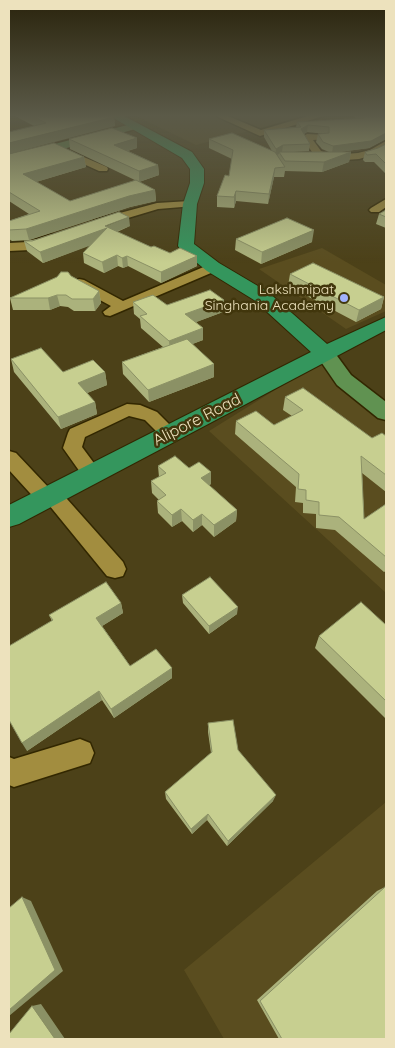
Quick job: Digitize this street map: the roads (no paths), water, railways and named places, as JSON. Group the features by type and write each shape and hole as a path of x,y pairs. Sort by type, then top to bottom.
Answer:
{"highway":[{"path":"194,165 197,169 197,183 190,204 186,246 213,267 316,328 351,340"},
{"path":"261,296 324,353"},
{"name":"Alipore Road","path":"9,518 324,353 386,323"}],"main road":[{"path":"324,353 344,380 386,413"}],"street":[{"path":"94,165 103,169"},
{"path":"375,210 386,202"},
{"path":"85,228 157,206 190,204"},
{"path":"9,247 30,246 66,234"},
{"path":"78,283 116,309 213,267"},
{"path":"92,474 72,448 77,433 127,410 140,411 151,416 170,434"},
{"path":"9,458 45,499 115,569"},
{"path":"9,473 45,499"},
{"path":"9,771 14,773 80,753"}],"place":[{"name":"Lakshmipat Singhania Academy","path":"344,298"}]}
